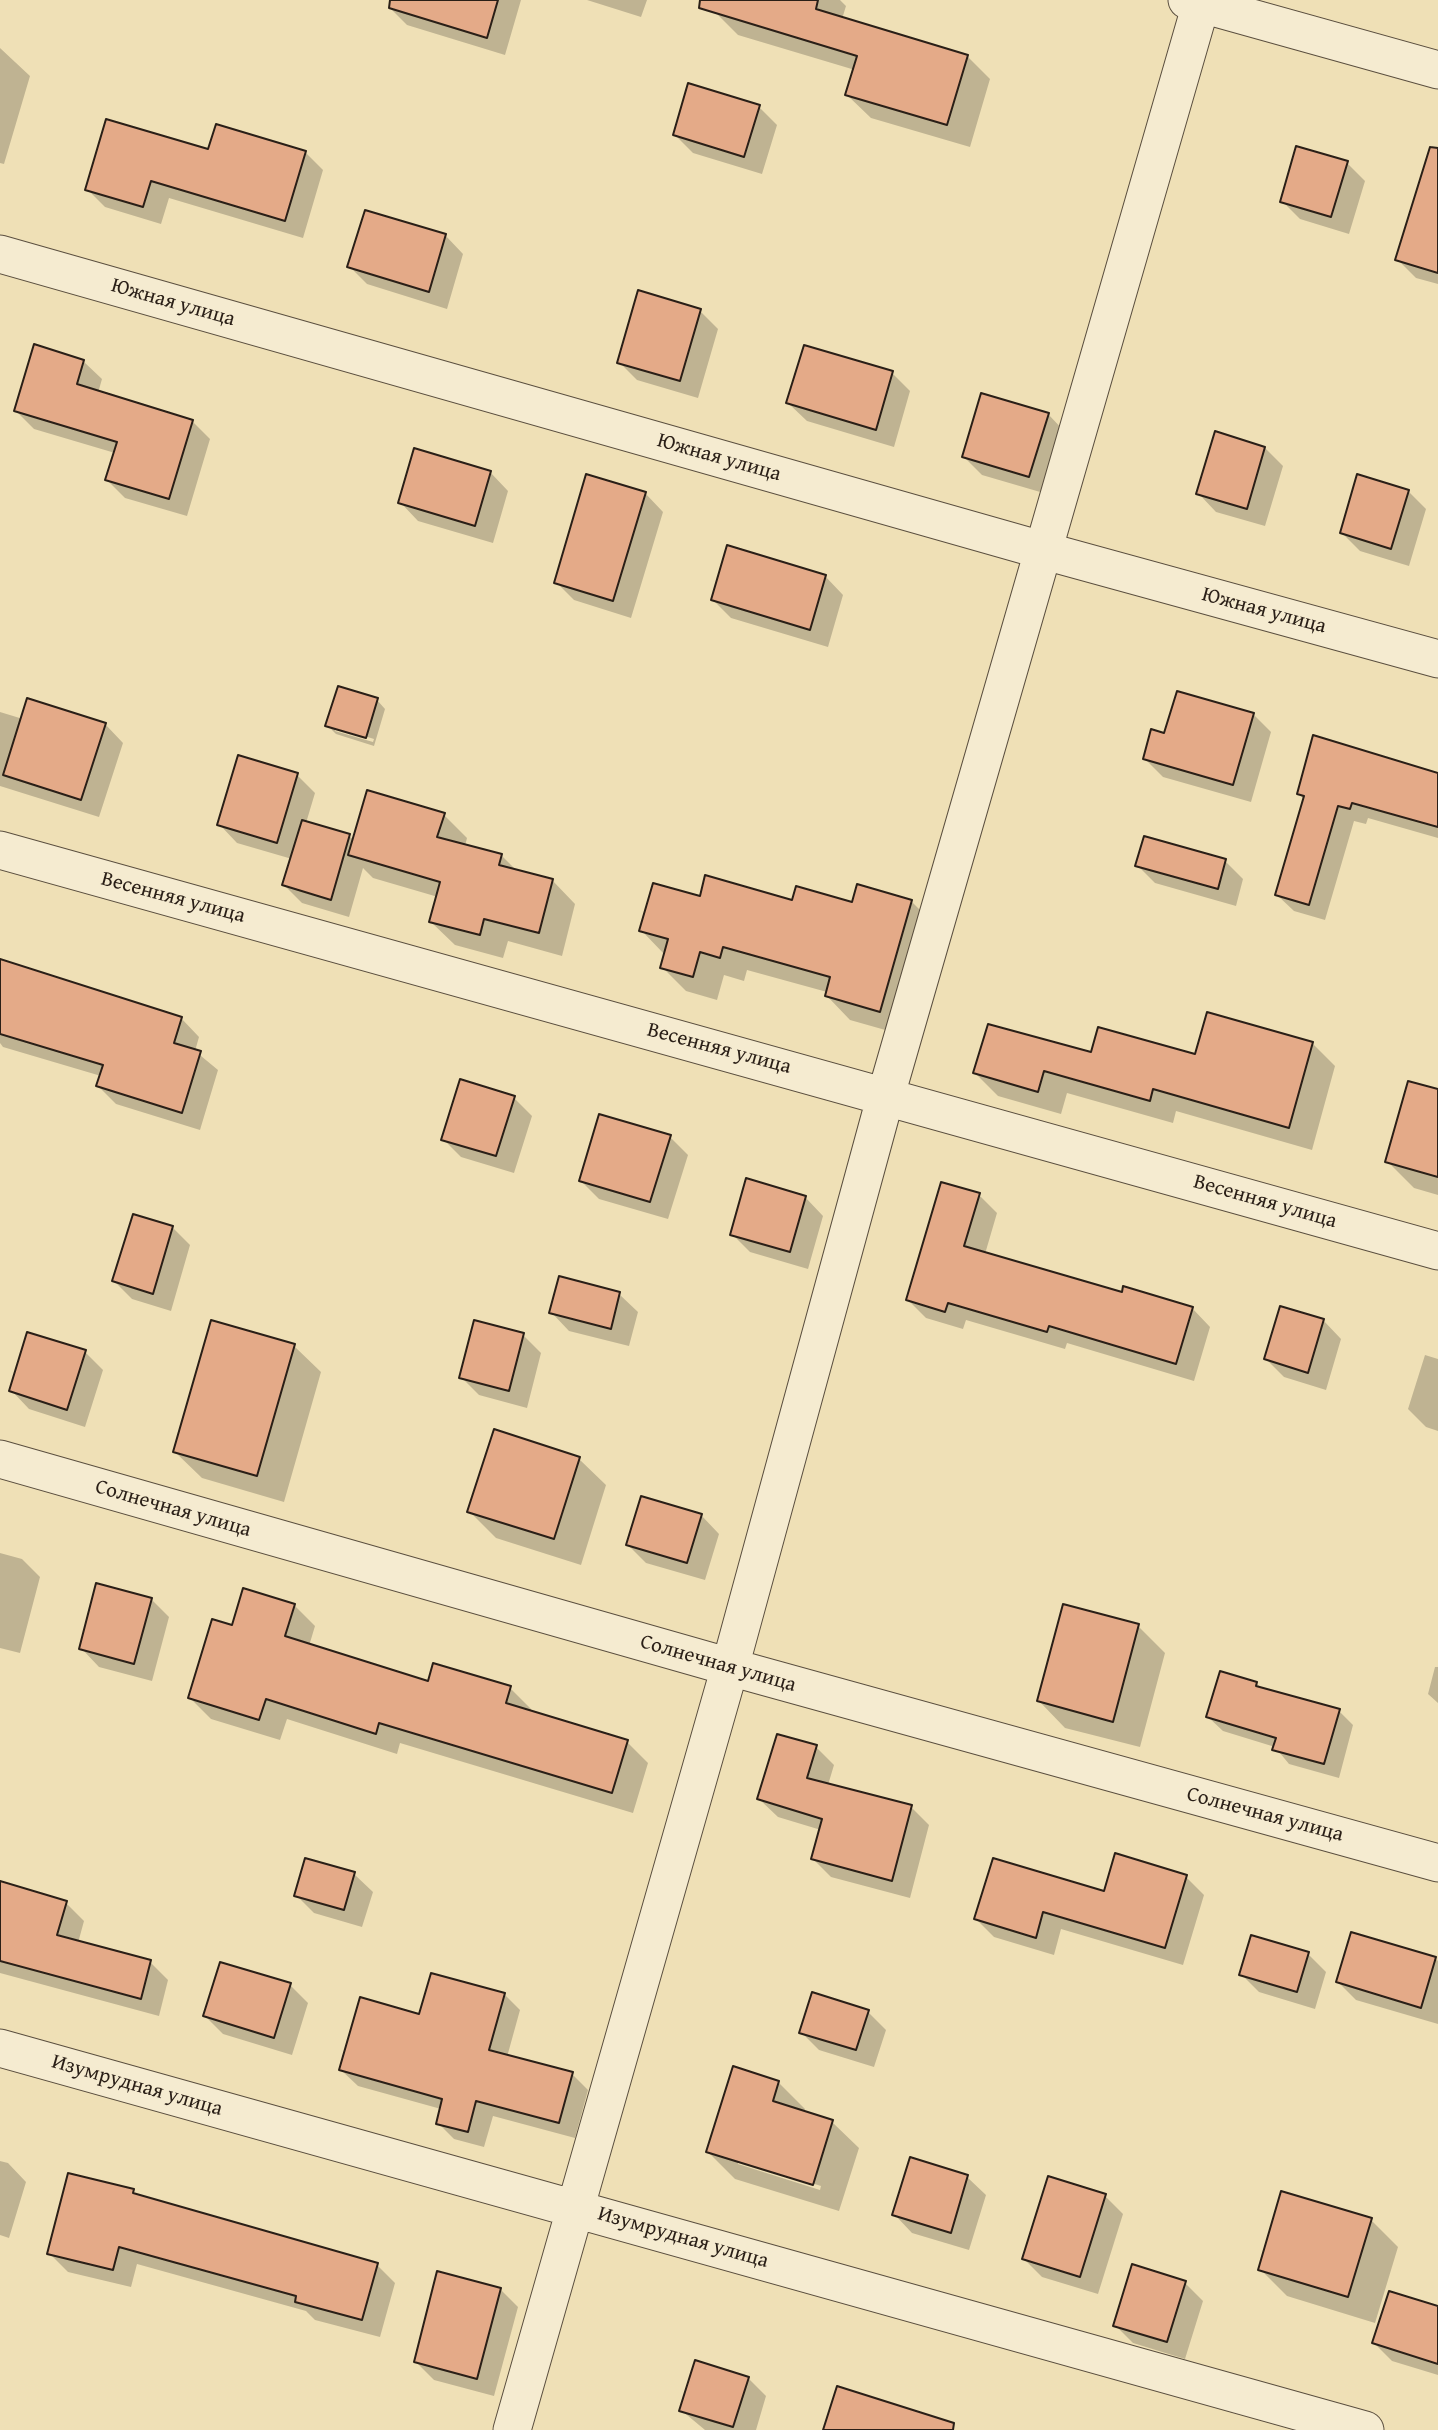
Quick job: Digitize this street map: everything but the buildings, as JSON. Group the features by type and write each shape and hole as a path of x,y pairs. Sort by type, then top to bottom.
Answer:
{"street":[{"path":"512,2430 730,1667 886,1095 1045,551 1194,2 1438,70"},
{"name":"Южная улица","path":"0,254 1045,551 1438,659"},
{"name":"Весенняя улица","path":"0,850 1438,1251"},
{"name":"Солнечная улица","path":"0,1459 730,1667 1438,1863"},
{"name":"Изумрудная улица","path":"0,2048 1365,2430"}]}
